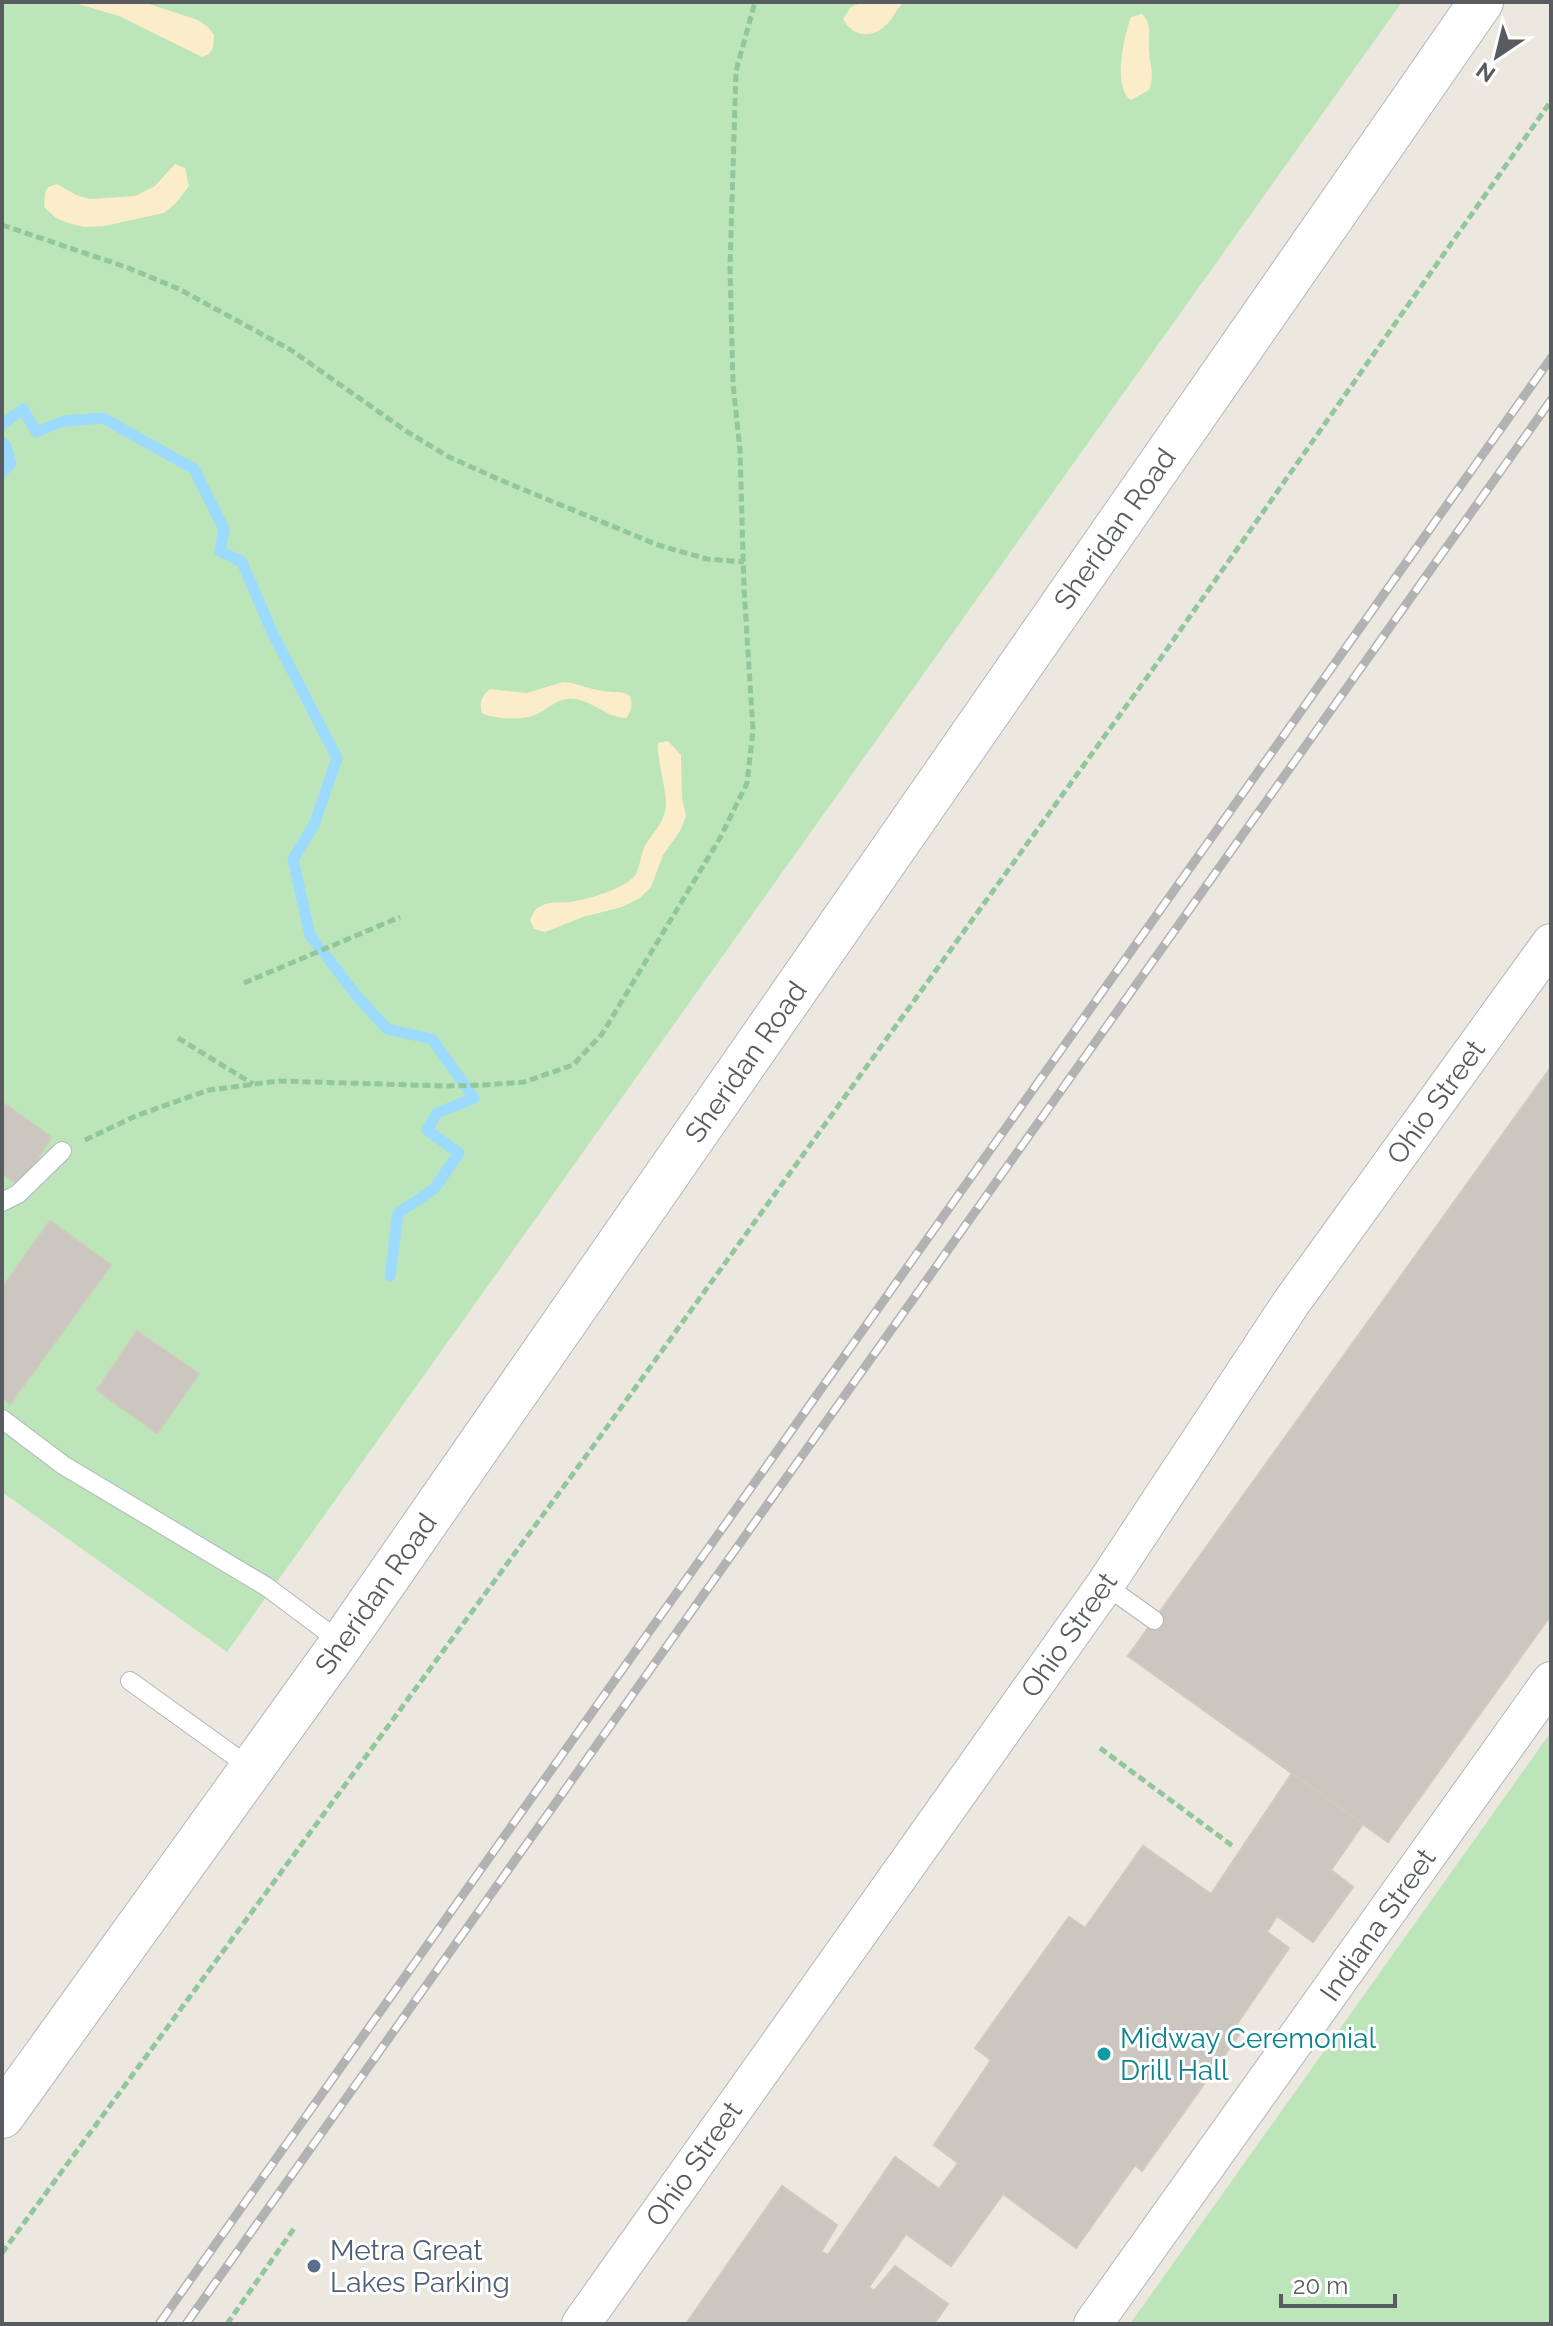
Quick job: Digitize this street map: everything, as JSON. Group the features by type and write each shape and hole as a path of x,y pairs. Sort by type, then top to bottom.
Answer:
{"main road":[{"name":"Sheridan Road","path":"2,2116 342,1643 1481,2"}],"street":[{"name":"Ohio Street","path":"581,2324 1105,1585 1291,1303 1551,943"},
{"name":"Indiana Street","path":"1093,2324 1551,1681"}],"lane":[{"path":"2,1202 18,1194 62,1151"},
{"path":"2,1419 63,1465 267,1587 342,1643"},
{"path":"1105,1585 1154,1620"},
{"path":"130,1681 251,1768"}],"path":[{"path":"62,1151 138,1115 209,1090 279,1081 447,1086 524,1082 573,1065 602,1034 720,838 747,783 753,730 740,450 733,384 730,267 736,71 755,2"},
{"path":"2,2253 589,1452 1121,714 1551,101"},
{"path":"2,225 126,267 179,289 291,350 406,431 449,457 658,545 707,559 744,562"},
{"path":"244,983 400,917"},
{"path":"178,1038 254,1084"},
{"path":"1100,1748 1234,1847"},
{"path":"227,2324 295,2227"}],"green space":[{"path":"2,2 1402,2 227,1652 2,1492"},
{"path":"1551,1732 1551,2324 1130,2324"}],"sand":[{"path":"71,2 143,2 198,20 214,35 213,48 202,57 119,16"},
{"path":"862,2 905,2 882,28 864,34 852,30 843,19 850,8"},
{"path":"1142,14 1149,26 1152,80 1149,90 1131,100 1122,85 1121,61 1131,17"},
{"path":"175,164 185,168 189,186 164,213 104,226 84,227 56,218 44,207 48,187 57,184 90,199 135,196 155,186"},
{"path":"563,682 627,694 631,699 631,710 626,718 618,717 583,701 567,699 527,717 499,718 482,713 482,700 490,689 527,693"},
{"path":"668,741 681,755 682,798 686,816 680,831 663,855 651,887 640,898 622,907 583,917 545,932 534,929 530,920 539,907 548,903 578,901 608,892 633,878 644,848 665,811 666,797 658,743"}],"building":[{"path":"1551,1067 1551,1615 1388,1842 1128,1656"},
{"path":"2,1102 51,1137 21,1186 2,1173"},
{"path":"50,1221 111,1265 10,1404 2,1398 2,1288"},
{"path":"137,1331 199,1374 157,1433 97,1390"},
{"name":"Midway Ceremonial Drill Hall","path":"1292,1773 1363,1824 1331,1870 1353,1887 1313,1942 1277,1916 1267,1932 1289,1948 1232,2031 1239,2035 1142,2171 1135,2165 1076,2248 1003,2194 951,2266 906,2234 869,2287 874,2291 895,2266 948,2304 934,2324 686,2324 782,2186 837,2225 821,2252 828,2255 895,2157 939,2189 958,2163 934,2145 991,2060 975,2048 1069,1917 1085,1928 1143,1846 1211,1894"}],"waterway":[{"path":"2,425 23,409 36,432 64,421 103,418 194,469 224,529 220,551 242,562 272,632 337,758 314,825 293,859 310,935 356,995 387,1029 432,1039 474,1098 437,1113 427,1130 459,1153 434,1189 398,1213 390,1276"},
{"path":"2,442 11,464 2,472"}],"railway":[{"path":"159,2324 1551,358"},
{"path":"186,2324 1551,400"}],"place":[{"name":"Midway Ceremonial Drill Hall","path":"1104,2054"},
{"name":"Metra Great Lakes Parking","path":"314,2266"}]}
